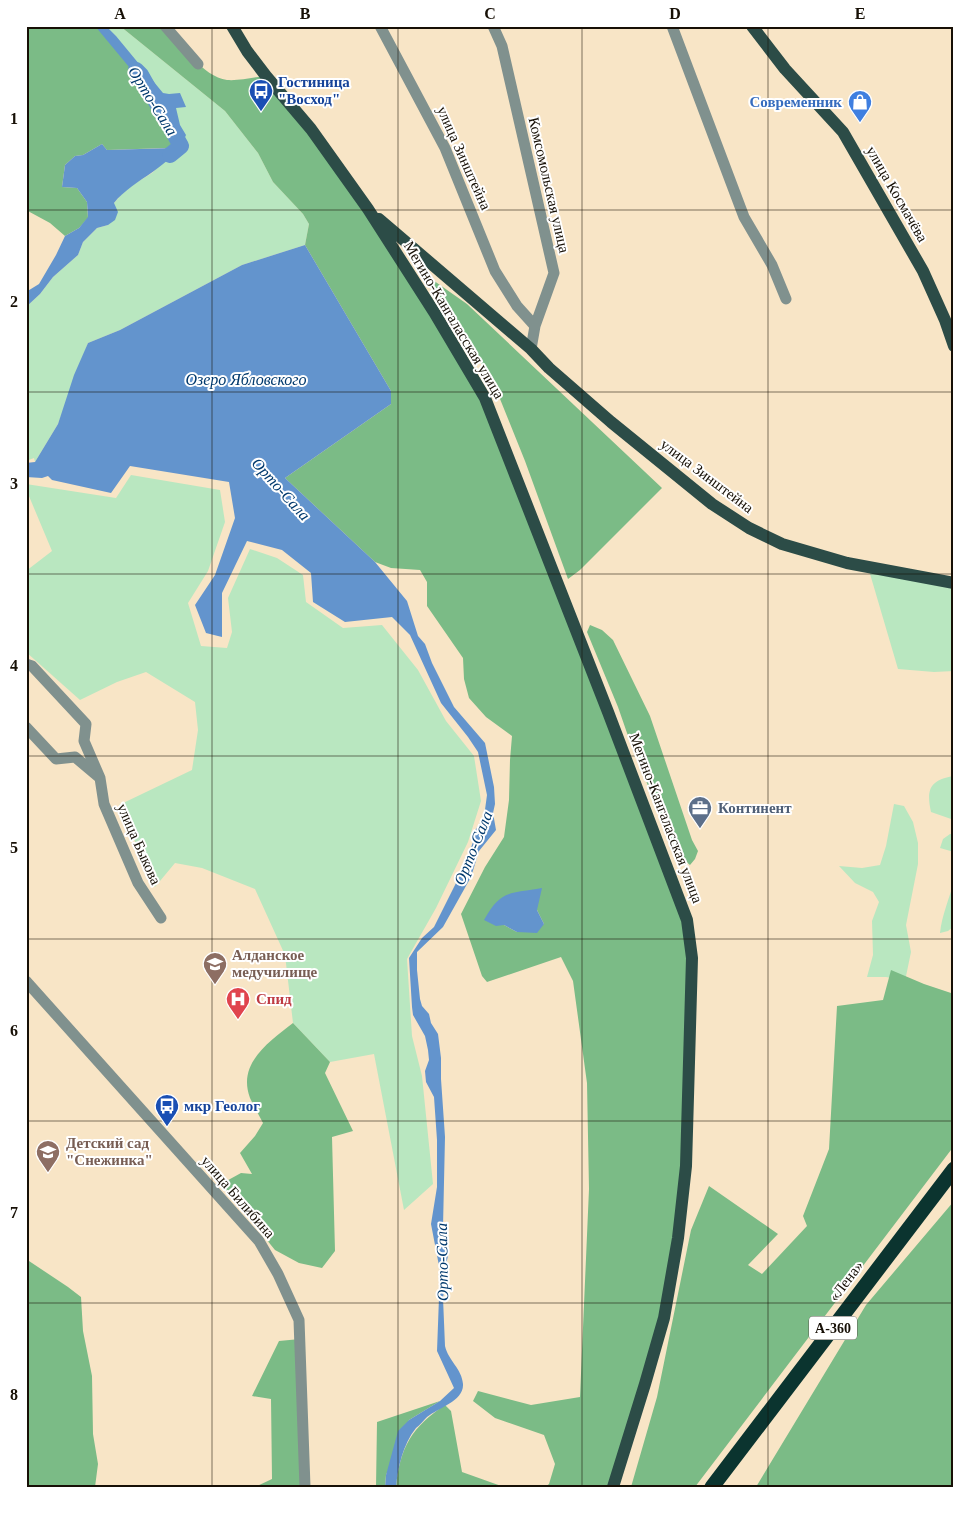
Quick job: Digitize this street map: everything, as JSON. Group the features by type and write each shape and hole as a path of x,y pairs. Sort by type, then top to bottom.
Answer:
{"highway":[{"name":"«Лена»","path":"712,1487 954,1169"}],"main road":[{"name":"Мегино-Кангаласская улица","path":"232,26 252,57 311,129 368,209 434,312 485,398 687,920 692,958 686,1166 678,1238 664,1318 613,1487"},
{"name":"улица Космачёва","path":"752,26 785,69 843,132 923,271 945,320 954,346"},
{"name":"Мегино-Кангаласская улица","path":"368,209 531,349"},
{"name":"улица Зинштейна","path":"531,349 549,368 611,422 712,504 749,528 782,544 847,563 954,583"}],"street":[{"path":"165,26 198,64"},
{"name":"улица Зинштейна","path":"380,26 445,148 495,271 516,306 536,326"},
{"name":"Комсомольская улица","path":"493,26 502,46 554,273 536,326 531,349"},
{"path":"672,26 744,217 772,265 786,299"},
{"name":"улица Быкова","path":"26,664 32,666 86,724 84,741 100,778 104,804 138,883 161,918"},
{"path":"26,727 56,759 75,757 100,778"},
{"name":"улица Билибина","path":"26,980 259,1241 278,1274 299,1320 305,1487"}],"green space":[{"path":"26,26 96,26 141,75 181,146 107,150 102,144 83,155 75,156 65,165 62,187 77,188 87,202 88,218 79,228 65,236 50,223 26,210"},
{"path":"96,26 120,26 225,111 258,153 273,182 303,214 309,224 305,245 242,265 120,330 88,343 58,424 35,462 34,458 26,461 26,307 40,294 53,277 78,255 83,242 97,228 108,225 114,203 121,195 131,186 152,173 181,146"},
{"path":"120,26 165,26 201,66 218,78 232,80 266,76 311,129 485,398 687,920 686,1166 664,1318 613,1487 545,1487 549,1484 555,1464 544,1435 495,1418 473,1401 478,1391 531,1405 580,1397 589,1189 587,1083 573,981 561,957 487,982 482,976 461,914 485,867 504,837 509,800 512,736 486,717 469,698 464,679 463,658 427,606 427,582 420,570 391,568 375,562 285,478 391,404 391,391 305,245 309,224 303,214 273,182 258,153 225,111","holes":["537,910 544,924 517,932 504,925"]},
{"path":"420,271 467,304 662,488 580,570 568,579 525,461 494,384"},
{"path":"131,475 220,490 225,522 208,571 188,603 201,646 227,648 232,632 228,598 250,549 277,558 303,575 306,602 343,628 382,625 418,670 446,721 474,756 481,801 468,842 436,908 407,959 412,1036 422,1076 433,1184 404,1210 374,1054 330,1062 293,1023 285,955 255,889 202,868 175,863 155,887 119,805 192,770 198,730 195,702 146,672 117,682 80,700 26,652 26,571 52,551 26,489 26,484 116,498"},
{"path":"868,567 954,583 954,671 934,672 898,669"},
{"path":"590,625 602,630 613,640 650,716 692,840 698,851 690,865 683,859 666,831 587,632"},
{"path":"954,776 954,820 931,812 929,797 935,783"},
{"path":"894,804 904,806 913,822 918,843 918,864 906,925 911,952 905,981 886,977 867,977 873,955 872,921 879,902 873,892 855,883 839,866 862,868 880,865 886,846"},
{"path":"950,834 954,834 954,852 940,848 943,839"},
{"path":"954,882 954,926 948,931 940,933 944,913"},
{"path":"891,970 954,994 954,1146 695,1487 631,1487 657,1397 691,1230 709,1186 778,1234 748,1265 762,1274 807,1226 803,1216 829,1149 837,1006 883,1000"},
{"path":"293,1023 330,1062 325,1073 353,1131 332,1137 335,1251 322,1268 299,1263 275,1250 221,1184 241,1173 252,1174 240,1153 255,1136 263,1123 250,1098 247,1086 248,1074 258,1054 265,1046"},
{"path":"954,1201 954,1487 756,1487 866,1305"},
{"path":"26,1259 81,1297 83,1331 92,1376 93,1434 98,1464 95,1487 26,1487"},
{"path":"300,1339 305,1487 255,1487 272,1479 271,1399 252,1396 279,1341"},
{"path":"440,1401 409,1420 386,1475 385,1487 376,1487 377,1422"},
{"path":"445,1405 451,1411 462,1472 504,1487 396,1487 401,1460 410,1439 424,1421"}],"water":[{"path":"95,26 106,26 163,93 180,93 186,107 176,108 180,125 186,135 181,146 173,155 122,194 114,203 118,212 115,220 108,225 97,228 83,242 78,255 53,277 40,294 26,307 26,292 39,284 65,236 79,228 88,217 87,202 77,188 62,187 65,165 75,156 83,155 102,144 107,150 173,148 180,135 172,116 156,93 144,85"},
{"name":"Озеро Ябловского","path":"305,245 391,391 391,404 285,478 375,562 407,601 418,636 425,644 432,663 454,707 485,743 494,787 495,804 493,813 496,830 479,851 471,877 443,927 417,952 420,999 438,1034 441,1058 445,1137 443,1227 448,1256 445,1268 446,1277 443,1298 445,1346 460,1374 463,1384 462,1390 455,1400 427,1417 411,1434 402,1456 396,1487 385,1487 386,1475 398,1431 409,1420 440,1401 454,1388 437,1351 440,1271 431,1224 437,1187 437,1140 434,1097 426,1082 425,1071 429,1060 425,1036 413,1015 409,958 422,938 434,927 465,865 473,842 472,835 484,817 487,795 478,752 441,703 410,635 392,617 345,622 313,602 311,573 282,550 247,541 222,593 222,637 206,633 195,605 215,575 235,518 229,482 130,466 111,493 52,480 48,476 42,478 26,477 26,463 35,462 58,424 74,375 88,343 120,330 242,265"},
{"path":"542,888 537,910 544,924 537,933 517,932 504,925 496,926 484,920 501,898 514,893"}],"waterway":[{"name":"Орто-Сала","path":"136,70 141,75 181,146 170,155"}],"place":[{"name":"Гостиница \"Восход\"","path":"261,112"},
{"name":"Современник","path":"860,123"},
{"name":"Континент","path":"700,829"},
{"name":"Алданское медучилище","path":"215,985"},
{"name":"Спид","path":"238,1020"},
{"name":"мкр Геолог","path":"167,1127"},
{"name":"Детский сад \"Снежинка\"","path":"48,1173"}]}
